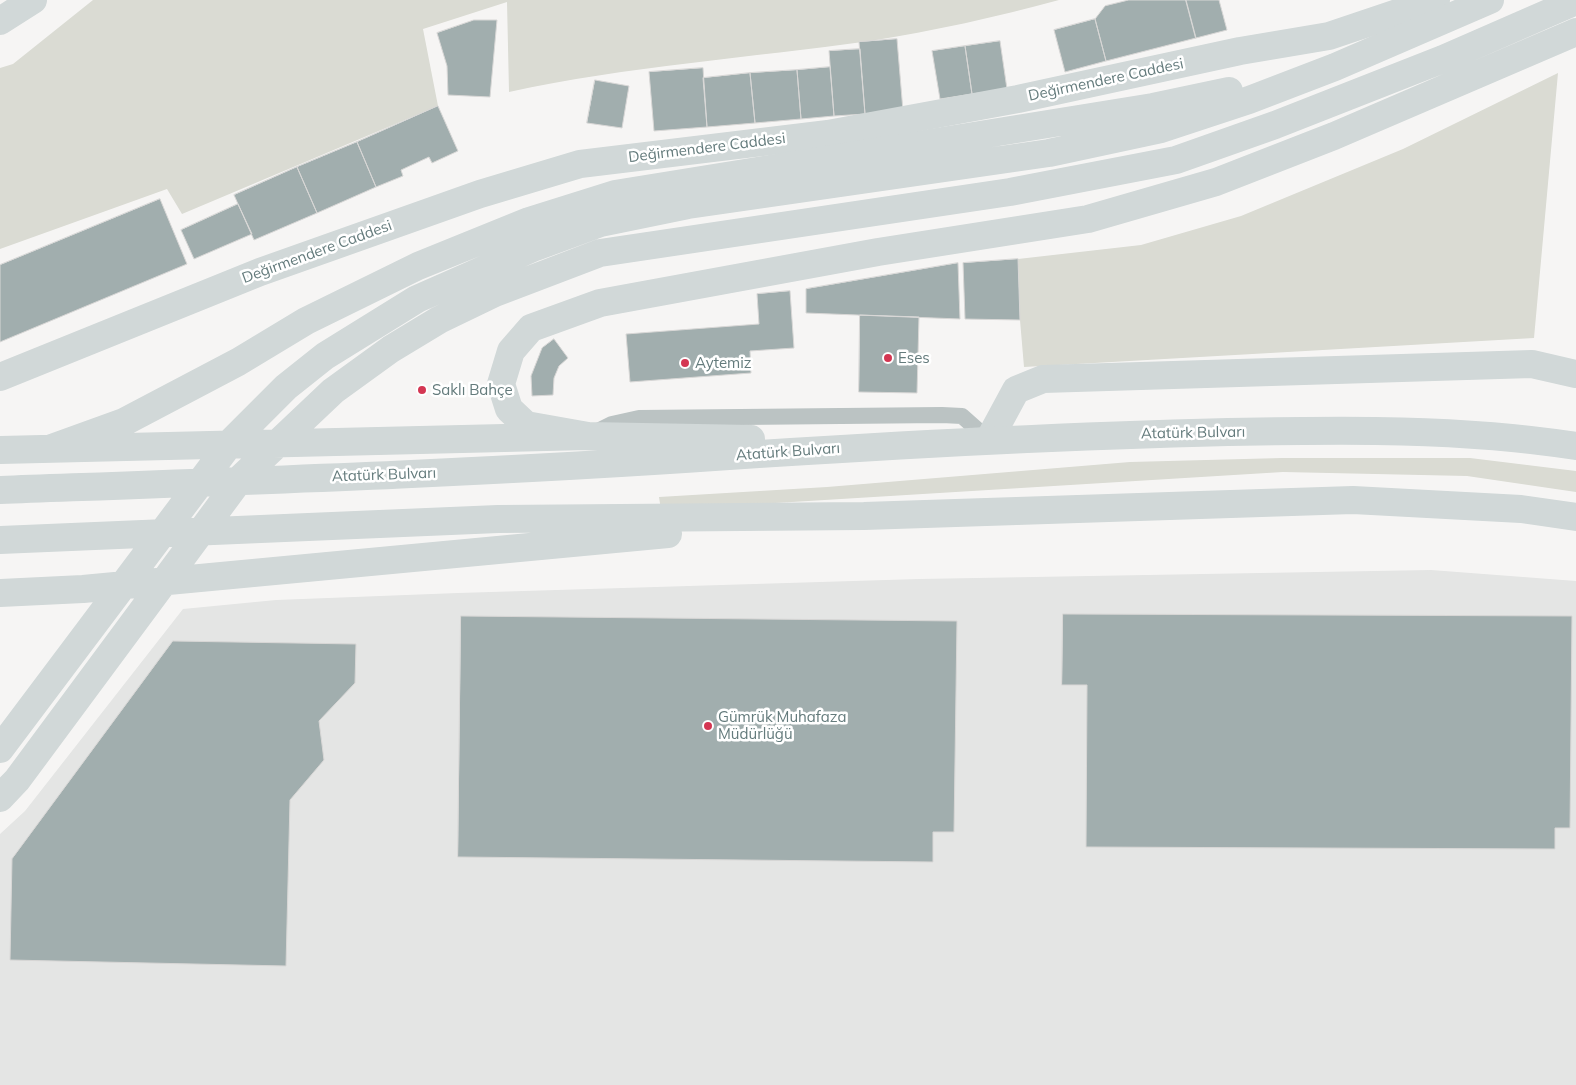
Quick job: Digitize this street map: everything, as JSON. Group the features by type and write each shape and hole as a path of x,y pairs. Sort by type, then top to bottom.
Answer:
{"main road":[{"path":"0,21 33,0"},
{"name":"Değirmendere Caddesi","path":"0,377 260,272 480,194 580,164 828,134 1018,99 1240,51 1329,36 1436,0"},
{"path":"0,749 230,443 253,418 286,387 325,356 417,299 535,247 600,223 688,205 1049,153 1160,129 1249,100 1335,67 1490,0"},
{"path":"0,798 17,780 240,479 279,440 347,380 391,349 439,320 495,293 600,254 1010,192 1176,160 1275,125 1443,59 1576,1"},
{"path":"588,436 526,425 509,409 501,384 511,351 531,328 600,303 878,252 1088,219 1234,175 1334,136 1576,32"},
{"path":"52,448 124,422 185,392 306,321 418,266 529,221 615,194 1153,107 1335,67"},
{"path":"989,440 1016,390 1043,379 1532,364 1576,374"},
{"name":"Atatürk Bulvarı","path":"0,490 590,466 989,440 1380,430 1520,437 1576,446"},
{"path":"0,450 588,436 940,442"},
{"path":"0,540 498,520 864,516 1353,500 1522,509 1576,517"},
{"path":"0,593 92,588 864,516"}],"lane":[{"path":"588,436 612,424 639,418 942,415 962,416 989,440"}],"shaded area":[{"path":"93,0 1059,0 965,23 894,37 599,75 509,92 507,2 423,29 438,106 182,214 167,189 0,249 0,68 13,64"},
{"path":"1558,73 1534,338 1024,367 1018,259 1141,245 1241,216 1403,149"},
{"path":"1282,458 1470,458 1576,471 1576,492 1467,476 1283,472 661,510 659,497 827,487 1130,462"},
{"path":"1431,570 1576,581 1576,1085 0,1085 0,834 25,811 183,609 276,600 458,593 919,579"}],"building":[{"path":"1129,0 1186,0 1196,38 1106,61 1095,19 1105,6"},
{"path":"1186,0 1219,0 1227,30 1196,38"},
{"path":"1095,19 1106,61 1065,72 1054,30"},
{"path":"474,20 497,20 490,97 448,95 447,66 437,33"},
{"path":"897,39 903,111 865,114 859,42"},
{"path":"1000,41 1007,89 972,94 965,46"},
{"path":"965,46 972,94 940,99 932,51"},
{"path":"860,49 865,114 834,116 829,51"},
{"path":"830,67 834,116 801,119 797,70"},
{"path":"703,68 707,127 654,131 649,72"},
{"path":"797,70 801,119 755,123 750,73"},
{"path":"750,73 755,123 707,127 703,78"},
{"path":"595,80 629,86 622,128 587,123"},
{"path":"438,106 458,151 432,163 429,157 401,170 403,176 376,187 357,142"},
{"path":"357,142 376,187 317,213 297,167"},
{"path":"297,167 317,213 254,240 234,195"},
{"path":"160,199 187,264 0,342 0,265"},
{"path":"238,204 252,234 194,259 181,230"},
{"path":"1018,259 1020,320 965,319 963,263"},
{"path":"958,263 960,319 806,313 806,289"},
{"path":"790,291 794,348 750,351 751,373 630,382 626,334 759,324 757,294"},
{"path":"860,315 919,317 917,393 859,392"},
{"path":"554,339 568,358 559,366 554,378 553,395 532,396 531,376 542,348"},
{"path":"1063,614 1572,616 1570,828 1555,828 1555,849 1086,847 1087,685 1062,685"},
{"name":"Gümrük Muhafaza Müdürlüğü","path":"461,616 957,621 954,832 933,832 933,862 458,857"},
{"path":"173,641 356,644 355,683 319,721 324,760 290,800 286,966 10,960 12,859"}],"place":[{"name":"Eses","path":"888,358"},
{"name":"Aytemiz","path":"685,363"},
{"name":"Saklı Bahçe","path":"422,390"},
{"name":"Gümrük Muhafaza Müdürlüğü","path":"708,726"}]}
